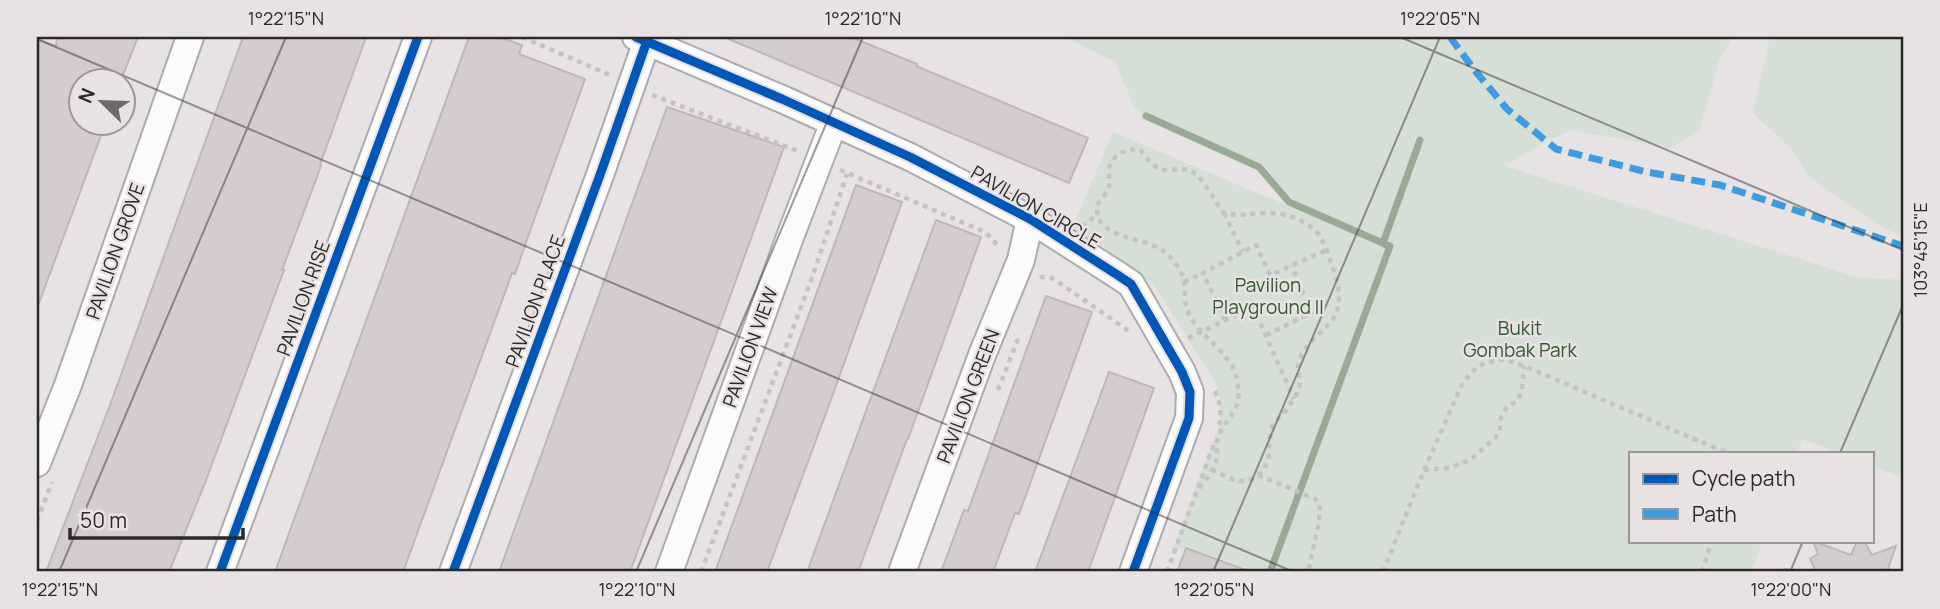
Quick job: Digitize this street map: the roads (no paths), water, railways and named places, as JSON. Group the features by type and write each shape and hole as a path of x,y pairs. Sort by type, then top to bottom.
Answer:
{"street":[{"name":"PAVILION GROVE","path":"37,463 68,385 190,37"},
{"name":"PAVILION RISE","path":"220,572 418,37"},
{"name":"PAVILION PLACE","path":"453,572 632,85 641,39"},
{"name":"PAVILION CIRCLE","path":"641,39 910,157 1030,219 1132,284 1182,372 1190,392 1189,418 1133,572"},
{"name":"PAVILION VIEW","path":"668,572 834,122"},
{"name":"PAVILION GREEN","path":"902,572 982,355 1021,260 1030,219"}],"waterway":[{"path":"1146,116 1259,167 1289,202 1385,244"},
{"path":"1383,243 1420,140"},
{"path":"1270,572 1390,246 1386,245"}],"park label":[{"name":"Pavilion Playground II","path":"1268,296"},
{"name":"Bukit Gombak Park","path":"1520,339"}]}
